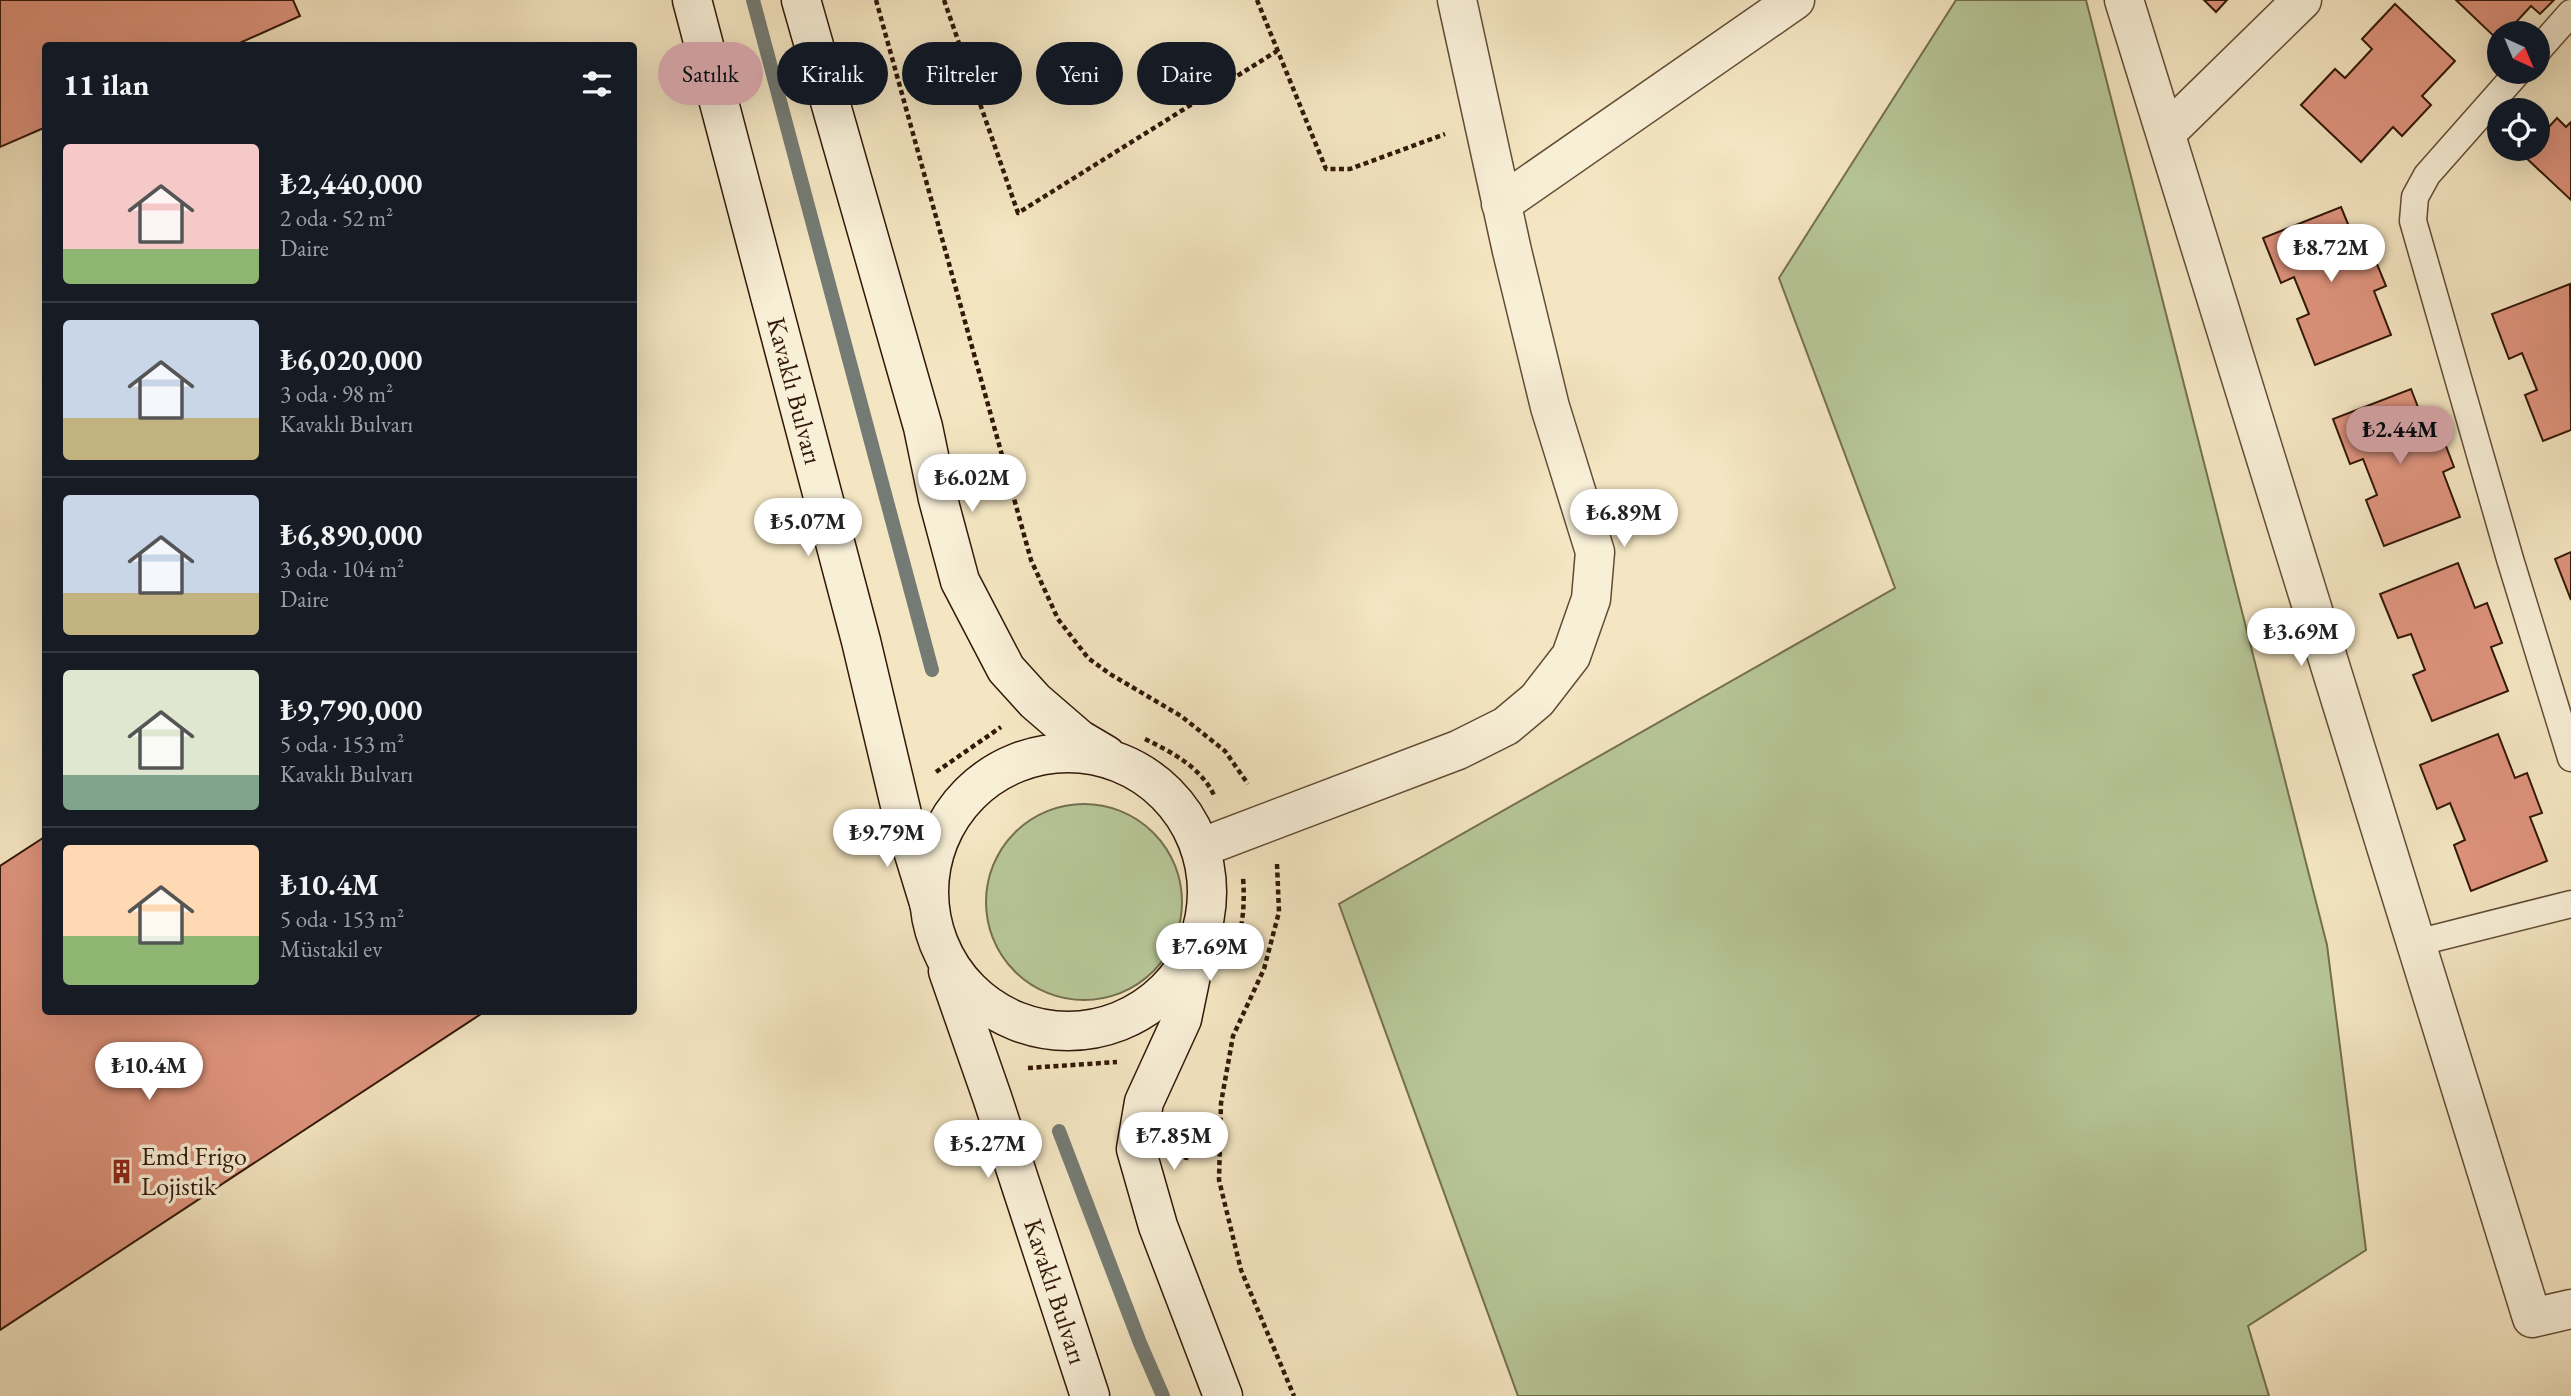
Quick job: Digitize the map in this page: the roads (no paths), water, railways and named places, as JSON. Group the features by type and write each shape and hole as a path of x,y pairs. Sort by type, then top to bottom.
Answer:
{"main road":[{"name":"Kavaklı Bulvarı","path":"692,0 939,946 992,1097 1090,1396"},
{"name":"Kavaklı Bulvarı","path":"801,0 923,427 937,499 960,581 1006,669 1035,701 1079,739 1153,780 1186,815 1204,858 1208,905 1182,1019 1144,1102 1136,1149 1158,1226 1223,1396"},
{"path":"1200,848 1458,750 1506,726 1537,700 1571,656 1591,599 1595,552 1550,407 1501,204 1457,0"},
{"path":"1501,204 1795,0"},
{"path":"2124,0 2532,1318 2571,1309"},
{"path":"2167,132 2302,0"},
{"name":"Kavaklı Bulvarı","path":"929,903 933,858 951,816 981,783 1020,761 1064,752 1111,758"},
{"name":"Kavaklı Bulvarı","path":"939,946 963,985 998,1013 1040,1029 1085,1031 1130,1018 1169,990 1196,951"}],"lane":[{"path":"2550,37 2571,13"},
{"path":"2508,84 2427,176 2415,197 2413,221 2571,758"},
{"path":"2416,943 2571,904"}],"waterway":[{"path":"753,0 932,670"},
{"path":"1059,1131 1163,1396"}],"place":[{"name":"Emd Frigo Lojistik","path":"121,1171"}]}
